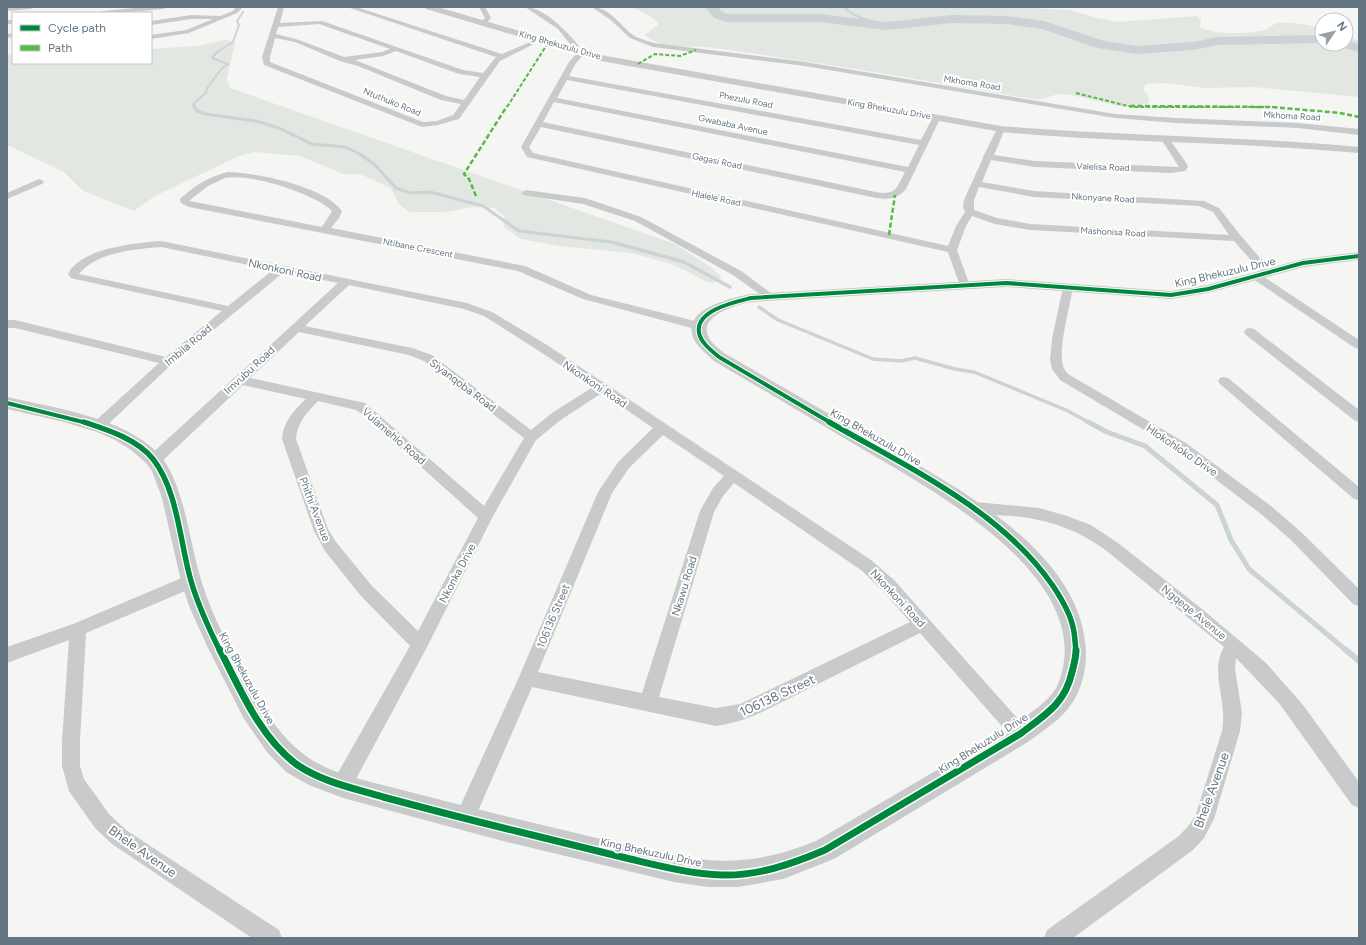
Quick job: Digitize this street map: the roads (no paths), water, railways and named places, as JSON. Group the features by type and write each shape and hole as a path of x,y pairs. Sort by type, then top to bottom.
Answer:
{"street":[{"path":"7,9 31,7"},
{"path":"113,12 164,7"},
{"path":"152,37 187,32 235,12 240,7"},
{"name":"Ntuthuko Road","path":"281,7 266,57 267,63 420,124 431,124 454,119 500,56"},
{"path":"350,7 500,56 539,40"},
{"name":"King Bhekuzulu Drive","path":"431,7 581,53 1001,129 1058,134 1304,145 1359,150"},
{"path":"482,7 488,18 482,23"},
{"path":"528,7 560,28 581,53"},
{"name":"Mkhoma Road","path":"595,7 614,20 632,37 656,46 805,64 1115,116 1162,120 1313,127 1359,132"},
{"path":"152,23 191,17 221,17"},
{"path":"276,25 320,22 462,72 485,76"},
{"path":"273,34 297,41 339,58 361,64 444,98 466,103"},
{"path":"339,58 359,58 368,55 383,54 396,49"},
{"name":"Hlalele Road","path":"581,53 573,62 525,147 532,155 712,197 952,250"},
{"name":"Phezulu Road","path":"565,77 923,143"},
{"name":"Gwababa Avenue","path":"552,99 910,170"},
{"path":"910,170 937,117"},
{"name":"Gagasi Road","path":"539,124 718,161 876,196 895,195 901,190 910,170"},
{"path":"965,286 952,250 961,226 970,212 968,207 969,200 1001,129"},
{"name":"Valelisa Road","path":"987,158 1035,164 1170,170 1182,169 1184,167 1183,164 1165,138"},
{"name":"Ntibane Crescent","path":"324,230 336,214 337,211 333,206 322,199 294,187 269,181 235,175 221,177 207,184 186,198 185,202 189,204 521,268 545,277 587,297 699,326"},
{"path":"7,196 39,182"},
{"name":"Nkonyane Road","path":"977,184 1034,194 1201,203 1216,210 1237,238"},
{"path":"526,193 585,201 638,218 738,273 768,296"},
{"name":"Mashonisa Road","path":"970,212 994,221 1030,227 1237,238"},
{"path":"1237,238 1263,275 1359,345"},
{"name":"Nkonkoni Road","path":"231,310 75,276 73,274 75,270 101,254 133,246 159,244 482,310 662,428 866,565 888,585 1020,734"},
{"name":"King Bhekuzulu Drive","path":"7,403 98,426 123,437 140,448 154,460 164,476 169,491 191,581 208,629 264,731 296,764 321,778 342,785 465,818 674,869 709,874 740,874 769,870 799,862 825,850 1020,734 1048,712 1062,698 1069,686 1075,667 1077,648 1071,620 1056,588 1042,570 1014,542 975,508 929,479 719,357 702,343 699,336 699,326 707,314 725,304 768,296 803,296 1006,283 1171,295 1208,289 1303,264 1359,256"},
{"name":"Imbila Road","path":"98,426 168,361 281,269"},
{"name":"Imvubu Road","path":"154,460 346,282"},
{"name":"Hlokohloko Drive","path":"1068,287 1056,350 1056,364 1064,377 1175,443 1266,510 1296,536 1359,599"},
{"path":"7,324 15,324 168,361"},
{"name":"Siyanqoba Road","path":"295,328 412,352 428,358 531,437"},
{"path":"1250,332 1359,417"},
{"name":"Vulamehlo Road","path":"239,380 353,404 367,411 486,516"},
{"path":"1224,381 1359,495"},
{"name":"Nkonka Drive","path":"342,785 420,644 486,516 531,437 556,416 601,388"},
{"name":"Phithi Avenue","path":"315,397 294,420 289,432 290,439 321,531 328,545 337,557 380,605 420,644"},
{"name":"106136 Street","path":"465,818 527,678 605,492 624,462 662,428"},
{"name":"Nkawu Road","path":"648,703 707,511 718,492 733,476"},
{"name":"Ngqeqe Avenue","path":"975,508 1023,511 1044,515 1084,529 1188,607 1220,632 1273,683 1359,798"},
{"path":"7,655 78,629 191,581"},
{"name":"106138 Street","path":"527,678 716,717 740,714 922,624"},
{"name":"Bhele Avenue","path":"78,629 71,741 71,766 76,784 102,821 119,838 271,938"},
{"name":"Bhele Avenue","path":"1055,938 1186,843 1197,831 1204,819 1230,733 1233,713 1226,671 1226,661 1229,652 1235,647"}],"waterway":[{"path":"711,7 718,15 727,18 819,18 887,26 952,19 1006,20 1044,25 1102,45 1137,50 1193,46 1218,41 1314,39"},
{"path":"844,7 858,17 887,26"},
{"path":"195,107 193,104 206,93 207,88 222,68 228,64 212,58 217,52 233,42 239,25 237,21 243,12"},
{"path":"1354,46 1359,48"},
{"path":"194,106 197,111 205,114 256,121 279,128 312,144 345,147 360,154 375,165 396,188 410,193 430,192 483,206 519,231 619,244"},
{"path":"619,244 623,245"},
{"path":"619,244 684,262 730,287"},
{"path":"759,307 778,320 873,359 901,361 915,358 955,369 974,372 1066,410 1090,423"},
{"path":"1088,422 1107,432 1145,446 1217,505 1231,540 1249,569 1347,651"},
{"path":"1346,650 1359,661"}]}
